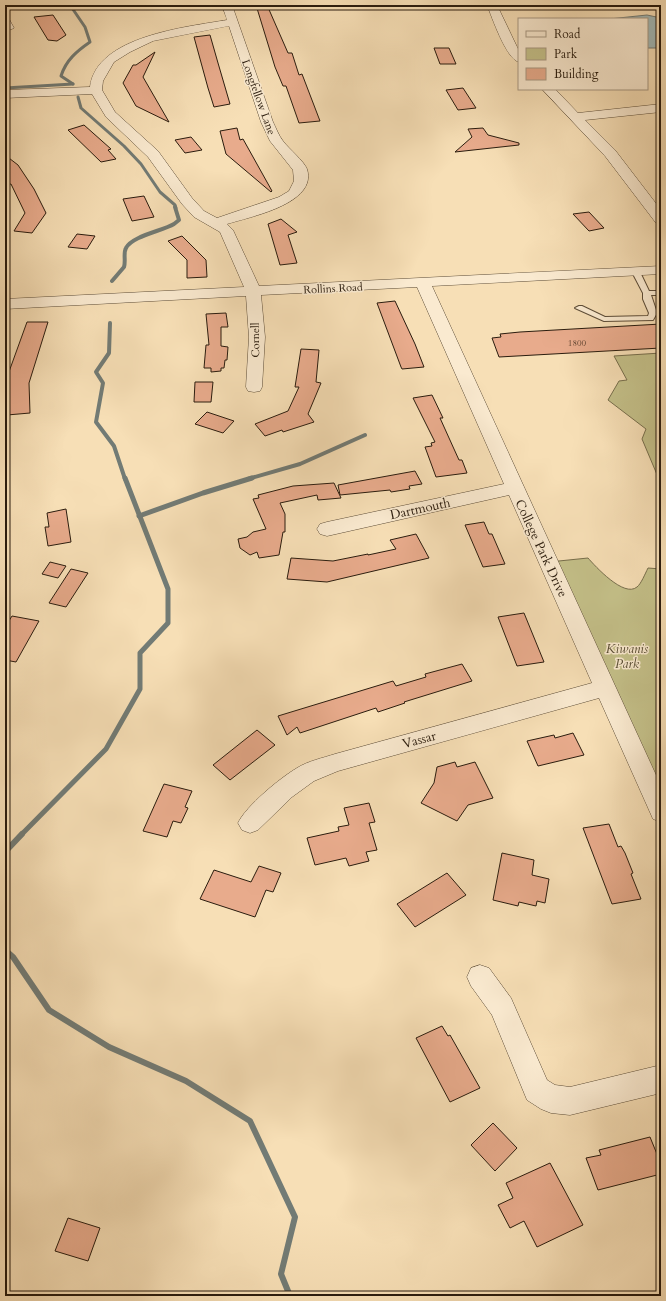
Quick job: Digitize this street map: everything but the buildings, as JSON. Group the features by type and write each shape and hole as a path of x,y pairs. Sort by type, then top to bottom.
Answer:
{"street":[{"name":"Longfellow Lane","path":"217,224 284,200 294,193 301,182 300,169 276,141 267,122 227,5"},
{"path":"492,5 513,51 518,58"},
{"path":"5,94 96,90 97,81 109,60 126,50 149,39 232,22"},
{"name":"Cornell","path":"96,90 110,114 153,154 187,201 200,214 226,230 250,281 253,292 257,337 254,387"},
{"path":"549,90 610,152 661,220"},
{"path":"577,117 661,108"},
{"name":"Rollins Road","path":"5,304 661,270"},
{"name":"College Park Drive","path":"423,283 661,812"},
{"name":"Dartmouth","path":"326,529 514,488"},
{"name":"Vassar","path":"250,822 284,790 300,778 335,763 605,688"},
{"path":"480,976 502,1007 537,1090 551,1099 570,1101 661,1079"}],"lane":[{"path":"579,308 604,319 650,318 653,314 647,299 648,292 636,272"},
{"path":"648,292 661,294"}],"green space":[{"path":"661,353 661,484 642,439 646,429 608,400 619,381 627,380 614,356"},
{"name":"Kiwanis Park","path":"588,558 610,580 625,588 631,589 638,586 648,568 661,569 661,812 549,562"}],"water":[{"path":"647,15 661,18 661,48 648,48 648,18 618,18"}],"waterway":[{"path":"5,88 73,84 61,76 63,70 72,56 90,42 85,27 70,5"},
{"path":"78,97 81,108 124,146 141,164 160,192 175,205 176,208"},
{"path":"112,281 124,267 125,250 129,244 141,237 169,227 179,220 175,207"},
{"path":"110,323 109,353 96,372 103,383 96,422 114,446 125,479"},
{"path":"248,479 300,464 365,435"},
{"path":"125,478 140,516"},
{"path":"140,516 203,493 252,478"},
{"path":"21,835 106,749 140,689 140,653 168,623 168,589 140,516"},
{"path":"5,852 22,834"},
{"path":"5,950 13,957 49,1010 109,1047 186,1081 250,1121 295,1217 281,1274 290,1296"}]}
